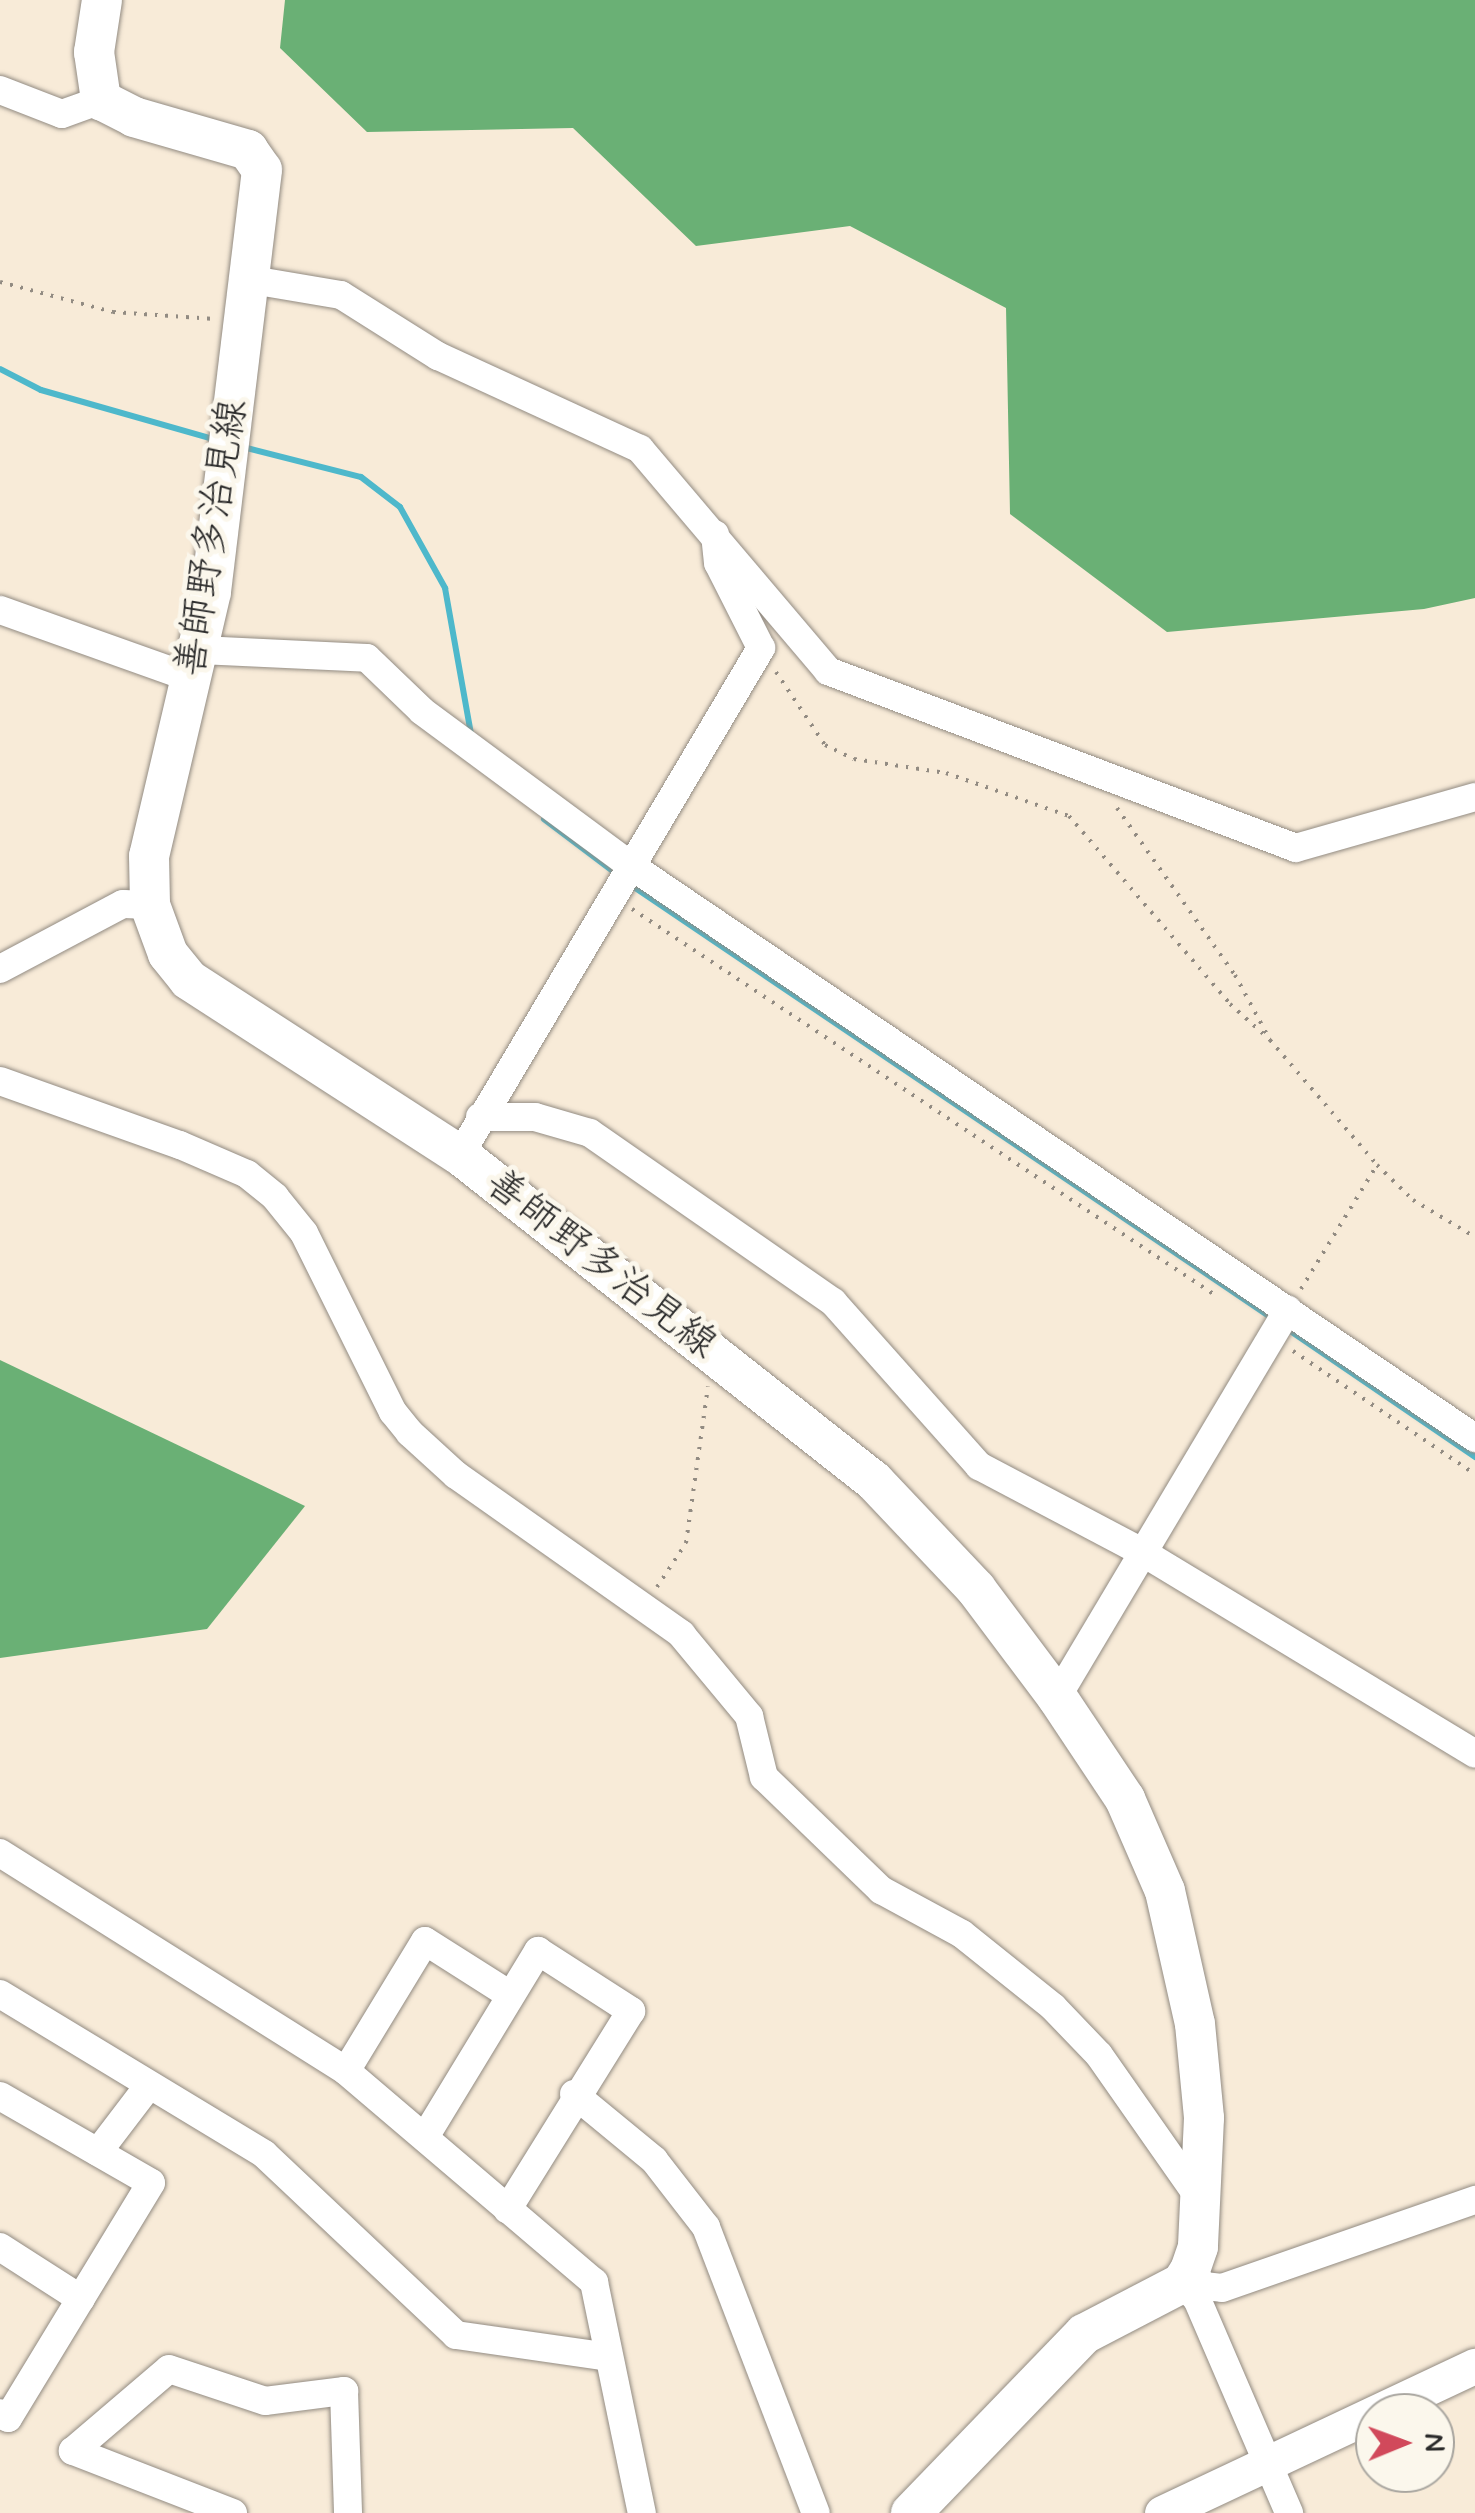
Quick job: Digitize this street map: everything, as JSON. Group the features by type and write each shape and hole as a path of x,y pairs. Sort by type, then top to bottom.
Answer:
{"main road":[{"path":"101,100 94,52 102,0"},
{"name":"善師野多治見線","path":"101,100 134,117 248,150 262,170 252,280 195,664 150,856 150,905 168,954 189,980 460,1155 725,1360 874,1480 976,1589 1124,1800 1165,1890 1195,2024 1204,2118 1196,2195 1198,2247 1186,2276"},
{"path":"912,2513 1084,2334 1186,2276"}],"street":[{"path":"0,90 62,114 101,100"},
{"path":"252,280 341,295 438,356 623,439 669,477 828,671 1296,848 1475,797"},
{"path":"460,1155 761,648 718,563 715,533"},
{"path":"0,610 195,664 367,658 459,738 629,866 1475,1438"},
{"path":"0,969 122,904 150,905"},
{"path":"0,1081 247,1174 304,1233 393,1412 410,1433 456,1475 646,1603 682,1634 750,1716 764,1777 881,1890 962,1934 1053,2007 1100,2055 1196,2195"},
{"path":"480,1116 534,1117 590,1133 833,1302 980,1466 1142,1552 1475,1754"},
{"path":"1056,1698 1288,1310"},
{"path":"0,1853 346,2071 594,2282 642,2513"},
{"path":"346,2071 425,1941 510,1995"},
{"path":"425,2137 538,1952 631,2011 574,2094 507,2210"},
{"path":"0,1994 264,2154 456,2335 608,2357"},
{"path":"98,2152 149,2086"},
{"path":"574,2094 654,2160 706,2226 816,2513"},
{"path":"0,2096 151,2183 8,2418 0,2413"},
{"path":"1186,2276 1204,2286 1222,2288 1475,2200"},
{"path":"0,2247 81,2300"},
{"path":"1186,2276 1289,2513"},
{"path":"1162,2513 1475,2366"},
{"path":"233,2513 73,2451 170,2369 266,2401 344,2391 348,2513"}],"path":[{"path":"0,282 113,312 244,320"},
{"path":"761,648 824,745 854,759 946,773 1069,816 1230,1004 1270,1040 1377,1165 1413,1200 1475,1237"},
{"path":"1102,774 1103,786 1235,974 1270,1040"},
{"path":"613,893 1224,1301"},
{"path":"1288,1310 1377,1165"},
{"path":"1272,1337 1475,1474"},
{"path":"646,1603 686,1543 698,1426 706,1390 725,1360"}],"green space":[{"path":"285,0 1475,0 1475,598 1424,609 1167,632 1010,514 1006,308 850,226 696,246 573,128 367,132 280,48"},
{"path":"0,1360 305,1506 207,1629 0,1658"}],"waterway":[{"path":"0,369 41,390 217,440"},
{"path":"243,447 361,477 400,507 445,588 471,734"},
{"path":"544,819 618,875"},
{"path":"628,883 1272,1318"},
{"path":"1286,1328 1475,1457"}]}
